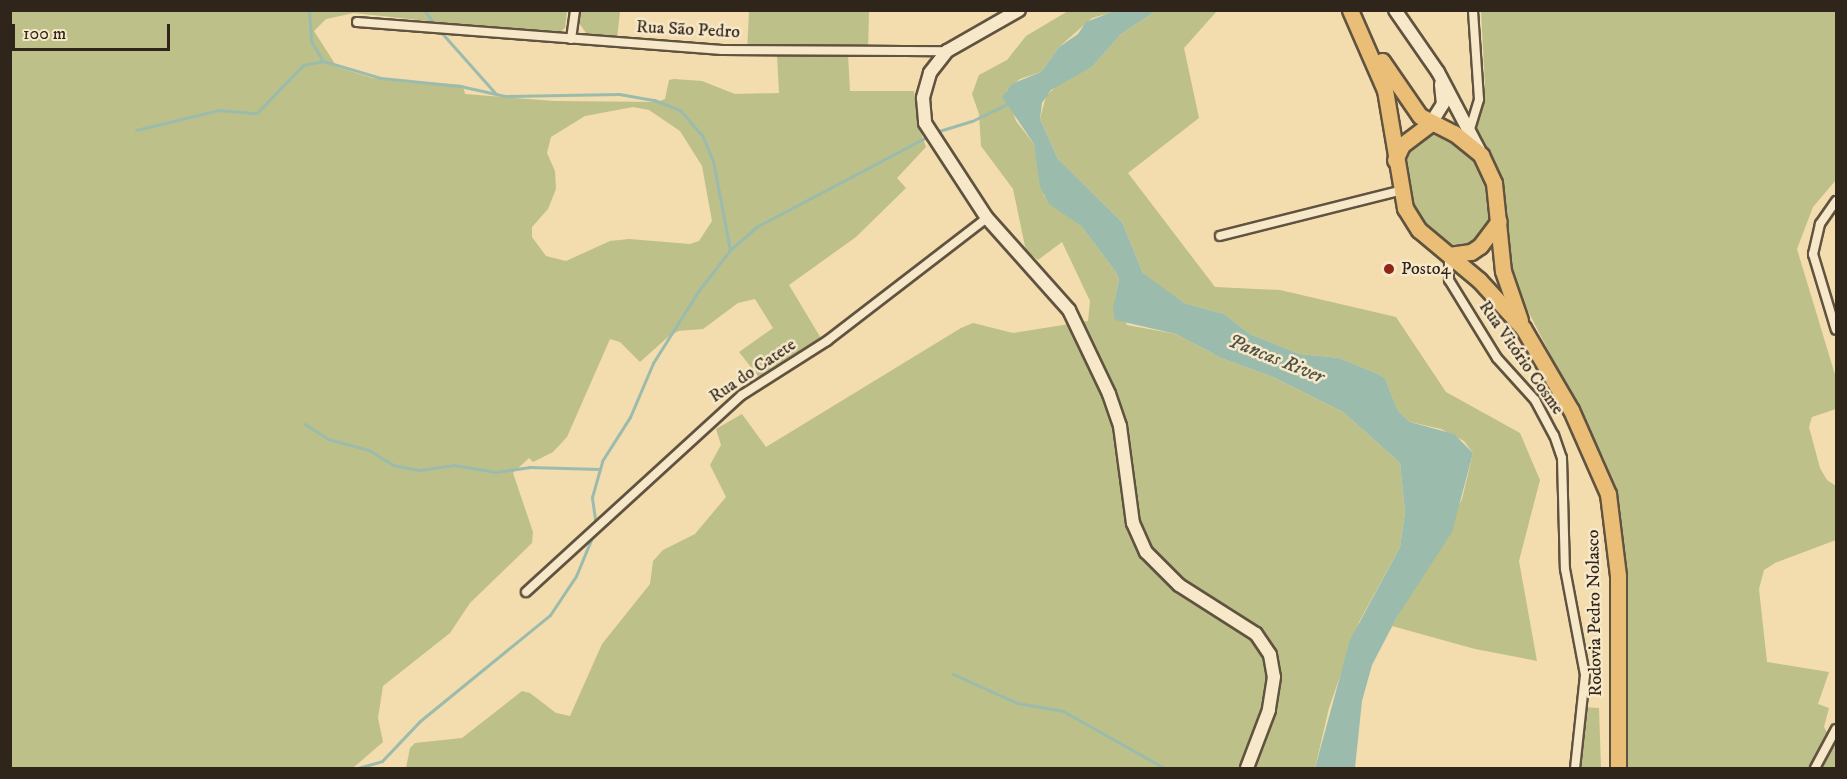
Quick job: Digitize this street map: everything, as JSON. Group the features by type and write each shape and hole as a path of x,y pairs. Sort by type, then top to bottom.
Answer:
{"highway":[{"name":"Rodovia Pedro Nolasco","path":"1350,10 1402,95 1420,116 1454,133 1481,155 1494,183 1503,271 1523,328 1571,410 1608,494 1618,576 1618,768"},
{"name":"Rodovia Pedro Nolasco","path":"1362,31 1385,90 1399,191 1419,230 1479,280 1523,328"},
{"path":"1395,160 1402,145 1431,123"},
{"path":"1449,255 1471,252 1480,246 1499,221"}],"street":[{"path":"571,39 575,10"},
{"path":"1019,10 947,51 930,73 923,98 925,123 987,218 1069,310 1109,394 1127,461 1133,523 1146,552 1179,585 1256,634 1270,655 1274,678 1269,710 1247,768"},
{"path":"1395,10 1438,72 1470,129 1481,155"},
{"path":"1470,129 1479,99 1473,10"},
{"name":"Rua São Pedro","path":"357,22 722,50 947,51"},
{"path":"1431,123 1443,104 1438,72"},
{"path":"1220,236 1399,191"},
{"path":"1836,201 1820,224 1813,254 1836,330"},
{"name":"Rua do Catete","path":"526,592 742,394 827,341 987,218"},
{"name":"Rua Vitório Cosme","path":"1449,255 1449,280 1497,358 1534,400 1554,435 1562,458 1565,569 1585,675 1575,768"},
{"path":"1815,768 1836,729"}],"green space":[{"path":"10,11 567,11 565,28 556,35 354,13 326,19 314,31 337,67 373,78 463,85 465,94 554,101 657,102 665,99 669,80 674,79 702,81 735,94 779,93 777,54 747,54 749,11 869,11 868,53 848,54 850,91 914,91 918,124 926,147 897,178 906,188 856,237 789,285 822,340 762,381 739,352 773,328 755,299 738,303 703,329 678,331 640,362 620,342 610,339 567,437 553,452 533,462 529,458 513,473 533,532 532,543 470,603 450,633 383,686 378,718 383,742 353,768 11,768","holes":["633,107 649,110 680,131 702,166 712,221 699,241 690,244 629,239 610,241 566,261 546,256 532,237 532,227 548,209 556,189 555,171 547,153 551,137 585,116"]},
{"path":"580,11 620,11 617,39 586,33 579,23"},
{"path":"1068,11 1117,11 1092,18 1059,47 1041,72 1020,79 1006,91 1016,121 1034,144 1044,196 1081,226 1115,271 1119,279 1115,298 1127,325 1176,334 1221,358 1273,377 1343,412 1400,463 1405,512 1400,547 1359,622 1329,708 1315,768 406,768 410,748 415,743 462,738 522,691 530,693 556,713 570,716 602,644 650,584 653,561 663,550 695,534 726,497 710,465 721,445 716,429 742,414 766,447 961,328 973,323 1013,333 1088,321 1090,301 1062,242 1038,260 1026,251 1013,189 981,146 979,114 972,94 979,75 1007,60 1026,36"},
{"path":"1156,11 1217,11 1184,48 1199,118 1128,173 1215,287 1280,290 1396,317 1446,392 1520,433 1540,480 1519,561 1537,661 1475,649 1392,626 1462,499 1473,453 1464,441 1441,429 1410,422 1398,411 1385,378 1376,373 1339,358 1300,354 1250,334 1224,314 1184,303 1154,283 1143,273 1122,222 1058,159 1040,119 1046,96 1064,79 1093,66 1121,34"},
{"path":"1481,11 1836,11 1836,180 1813,207 1797,249 1836,378 1836,409 1812,417 1809,427 1820,468 1827,480 1836,486 1836,540 1775,563 1764,570 1759,589 1767,662 1829,672 1818,704 1829,708 1824,727 1829,736 1836,736 1836,768 1623,768 1617,505 1605,461 1508,272 1501,216 1472,135 1481,115 1485,87"},
{"path":"1439,131 1462,145 1480,167 1492,199 1494,225 1478,244 1453,245 1430,230 1412,204 1402,179 1408,148 1419,132"},
{"path":"1580,707 1599,708 1601,768 1579,768"}],"water":[{"name":"Pancas River","path":"1117,10 1156,11 1121,34 1093,66 1051,90 1042,103 1040,119 1058,159 1122,222 1143,273 1184,303 1224,314 1250,334 1300,354 1339,358 1376,373 1385,378 1398,411 1410,422 1454,434 1473,453 1452,532 1397,617 1372,665 1362,701 1355,768 1315,768 1350,640 1400,547 1405,512 1400,463 1343,412 1273,377 1221,358 1176,334 1115,320 1113,308 1119,279 1115,271 1081,226 1049,204 1040,187 1034,144 1002,97 1012,84 1041,72 1059,47 1078,34 1086,22"}],"waterway":[{"path":"309,10 311,41 323,61"},
{"path":"424,10 436,26"},
{"path":"440,31 495,93"},
{"path":"136,130 219,110 257,113 303,65 323,61 381,78 460,86 505,96 619,94 654,100 680,110 702,135 713,161 730,250"},
{"path":"939,131 972,121 1009,103"},
{"path":"595,519 592,497 602,461 630,417 653,363 697,293 730,250 756,227 927,137"},
{"path":"305,424 328,439 369,450 393,465 419,470 454,465 495,472 529,467 599,469"},
{"path":"358,768 382,761 420,721 550,615 576,576 593,535"},
{"path":"953,674 1017,703 1063,711 1164,768"}],"place":[{"name":"Posto4","path":"1389,269"}]}
